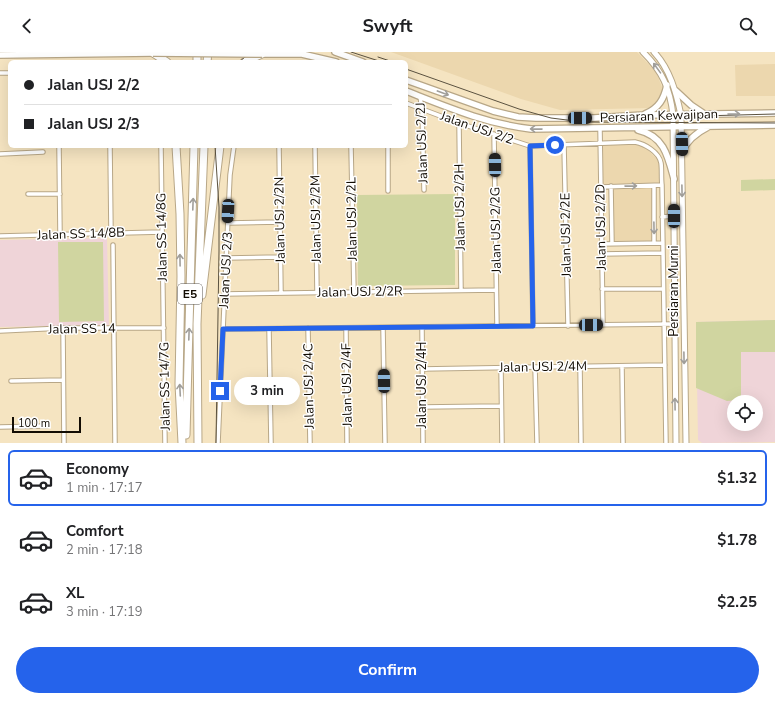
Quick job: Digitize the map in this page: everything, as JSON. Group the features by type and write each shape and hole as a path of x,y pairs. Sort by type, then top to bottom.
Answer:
{"highway":[{"path":"153,53 164,60"},
{"path":"248,60 262,54"},
{"path":"176,148 180,222 181,276 179,384 182,443"},
{"name":"E5","path":"186,443 194,148"},
{"name":"E5","path":"198,443 197,324 204,148"},
{"path":"197,324 202,298 220,148"}],"main road":[{"path":"335,52 357,60"},
{"name":"Persiaran Murni","path":"643,52 662,75 666,85 673,115 676,443"},
{"name":"Persiaran Murni","path":"654,52 669,73 676,91 681,115 686,443"},
{"path":"0,55 153,53 302,54 328,60"},
{"name":"Persiaran Kewajipan","path":"408,81 493,111 509,115 536,118 775,113"},
{"path":"643,115 655,108 662,101 666,85"},
{"path":"676,91 695,109 709,114"},
{"name":"Persiaran Kewajipan","path":"408,92 477,118 515,127 532,129 775,125"},
{"path":"682,152 684,146 693,136 710,126"},
{"path":"631,128 648,133 658,140 668,156 674,179"},
{"path":"674,324 677,324 680,321 684,305"}],"street":[{"name":"Jalan USJ 2/2J","path":"420,96 422,110 424,190"},
{"name":"Jalan USJ 2/2","path":"408,104 459,123 530,146 600,142 635,142 642,143 651,149 660,159 662,186 666,443"},
{"name":"Jalan USJ 2/2H","path":"459,123 461,290"},
{"name":"Jalan USJ 2/2D","path":"600,129 602,325"},
{"name":"Jalan USJ 2/2G","path":"494,134 497,326"},
{"name":"Jalan USJ 2/2E","path":"564,145 568,326"},
{"path":"530,146 533,326"},
{"path":"59,148 60,234"},
{"path":"110,148 111,233"},
{"name":"Jalan SS 14/8G","path":"161,148 164,328"},
{"name":"Jalan USJ 2/3","path":"218,443 224,294 234,148"},
{"name":"Jalan USJ 2/2N","path":"279,148 281,293"},
{"name":"Jalan USJ 2/2M","path":"315,148 317,293"},
{"name":"Jalan USJ 2/2L","path":"351,148 354,292"},
{"path":"388,148 388,191"},
{"path":"0,154 43,152"},
{"path":"601,186 662,186"},
{"path":"611,186 612,244"},
{"path":"654,186 654,243"},
{"path":"28,194 60,194"},
{"path":"662,217 674,216"},
{"path":"228,223 280,222"},
{"name":"Jalan SS 14/8B","path":"0,236 162,232"},
{"path":"601,244 663,243"},
{"path":"113,246 115,443"},
{"path":"602,254 663,253"},
{"path":"226,258 280,257"},
{"path":"602,289 663,289"},
{"name":"Jalan USJ 2/2R","path":"224,294 496,290"},
{"path":"223,329 674,324"},
{"name":"Jalan USJ 2/4H","path":"422,327 423,443"},
{"path":"63,328 64,443"},
{"name":"Jalan SS 14","path":"0,331 63,328 164,328"},
{"name":"Jalan SS 14/7G","path":"164,328 165,443"},
{"name":"Jalan USJ 2/4C","path":"308,328 310,443"},
{"name":"Jalan USJ 2/4F","path":"346,328 348,443"},
{"path":"383,328 385,443"},
{"path":"269,329 271,443"},
{"name":"Jalan USJ 2/4M","path":"422,369 665,365"},
{"path":"580,366 582,443"},
{"path":"622,366 623,443"},
{"path":"535,367 537,443"},
{"path":"501,368 502,443"},
{"path":"11,380 63,380"},
{"path":"422,407 501,406"},
{"path":"0,427 47,426"}],"shaded area":[{"path":"391,52 637,52 656,72 663,93 661,99 652,108 560,110 521,99"},
{"path":"775,64 775,96 736,96 735,65"},
{"path":"602,145 642,145 658,160 659,164 660,183 652,184 653,241 613,242 612,185 603,185"},
{"path":"107,238 109,325 0,327 0,240"},
{"path":"775,320 775,442 702,443 698,440 696,322"}],"green space":[{"path":"775,179 775,190 741,191 741,180"},
{"path":"455,194 455,285 358,286 357,195"},
{"path":"58,242 103,242 104,321 59,322"},
{"path":"775,320 775,352 741,352 741,395 727,395 727,401 696,388 696,322"}],"tram line":[{"path":"241,60 251,52"},
{"path":"351,52 376,60"},
{"path":"378,57 387,60"},
{"path":"408,70 519,109 551,118 583,122 775,123"},
{"path":"663,117 775,114"},
{"path":"215,148 219,207 216,443"}],"route":[{"path":"220,391 223,329 533,326 530,146 555,145"}]}
